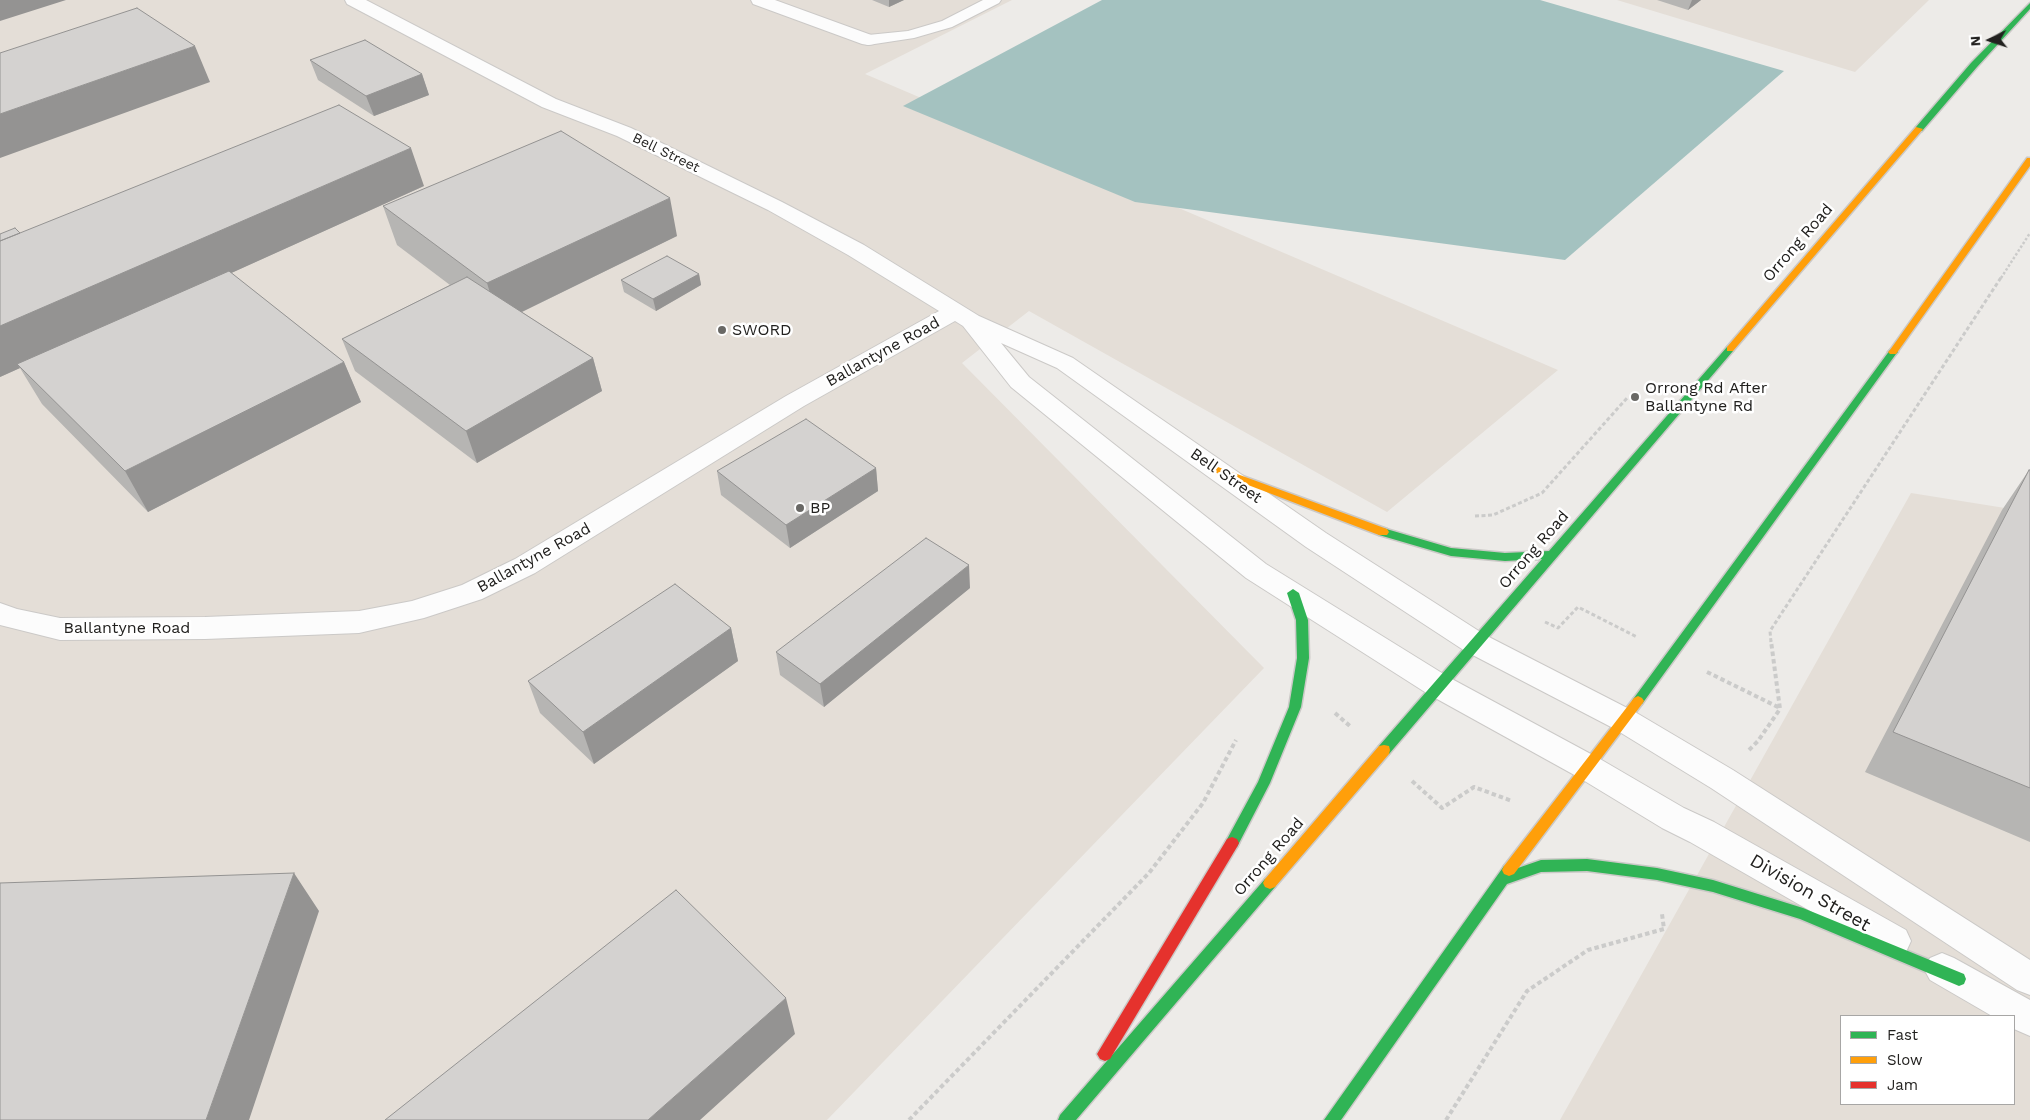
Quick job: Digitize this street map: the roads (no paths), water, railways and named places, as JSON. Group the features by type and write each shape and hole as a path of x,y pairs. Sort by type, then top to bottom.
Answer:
{"highway":[{"name":"Orrong Road","path":"1066,1120 1974,65 2030,5"},
{"path":"1332,1120 1502,880 1589,768 1914,324 2030,160"},
{"path":"1218,470 1359,524 1405,540 1452,552 1504,557 1551,555"},
{"path":"1066,1120 1229,848 1264,783 1294,707 1304,658 1302,620 1293,594"},
{"path":"1502,880 1541,866 1588,865 1657,874 1712,886 1803,914 1959,979"}],"street":[{"name":"Bell Street","path":"353,0 549,103 624,132 775,206 856,250 964,316 1064,363 1316,540 1475,643 1624,720"},
{"path":"759,0 868,40"},
{"name":"Bell Street","path":"964,316 1020,382 1256,571 1439,686"},
{"name":"Ballantyne Road","path":"0,613 10,618 60,629 205,628 359,622 414,611 472,592 524,566 795,401 964,316"},
{"name":"Division Street","path":"1439,686 1589,768 1673,818 1709,836 2030,1019"},
{"path":"1624,720 1722,779 2030,979"}],"lane":[{"path":"868,40 909,35 947,24 994,0"}],"water":[{"path":"1102,0 1540,0 1784,71 1565,260 1135,202 903,106"}],"place":[{"name":"SWORD","path":"722,330"},
{"name":"Orrong Rd After Ballantyne Rd","path":"1635,397"},
{"name":"BP","path":"800,508"}]}
